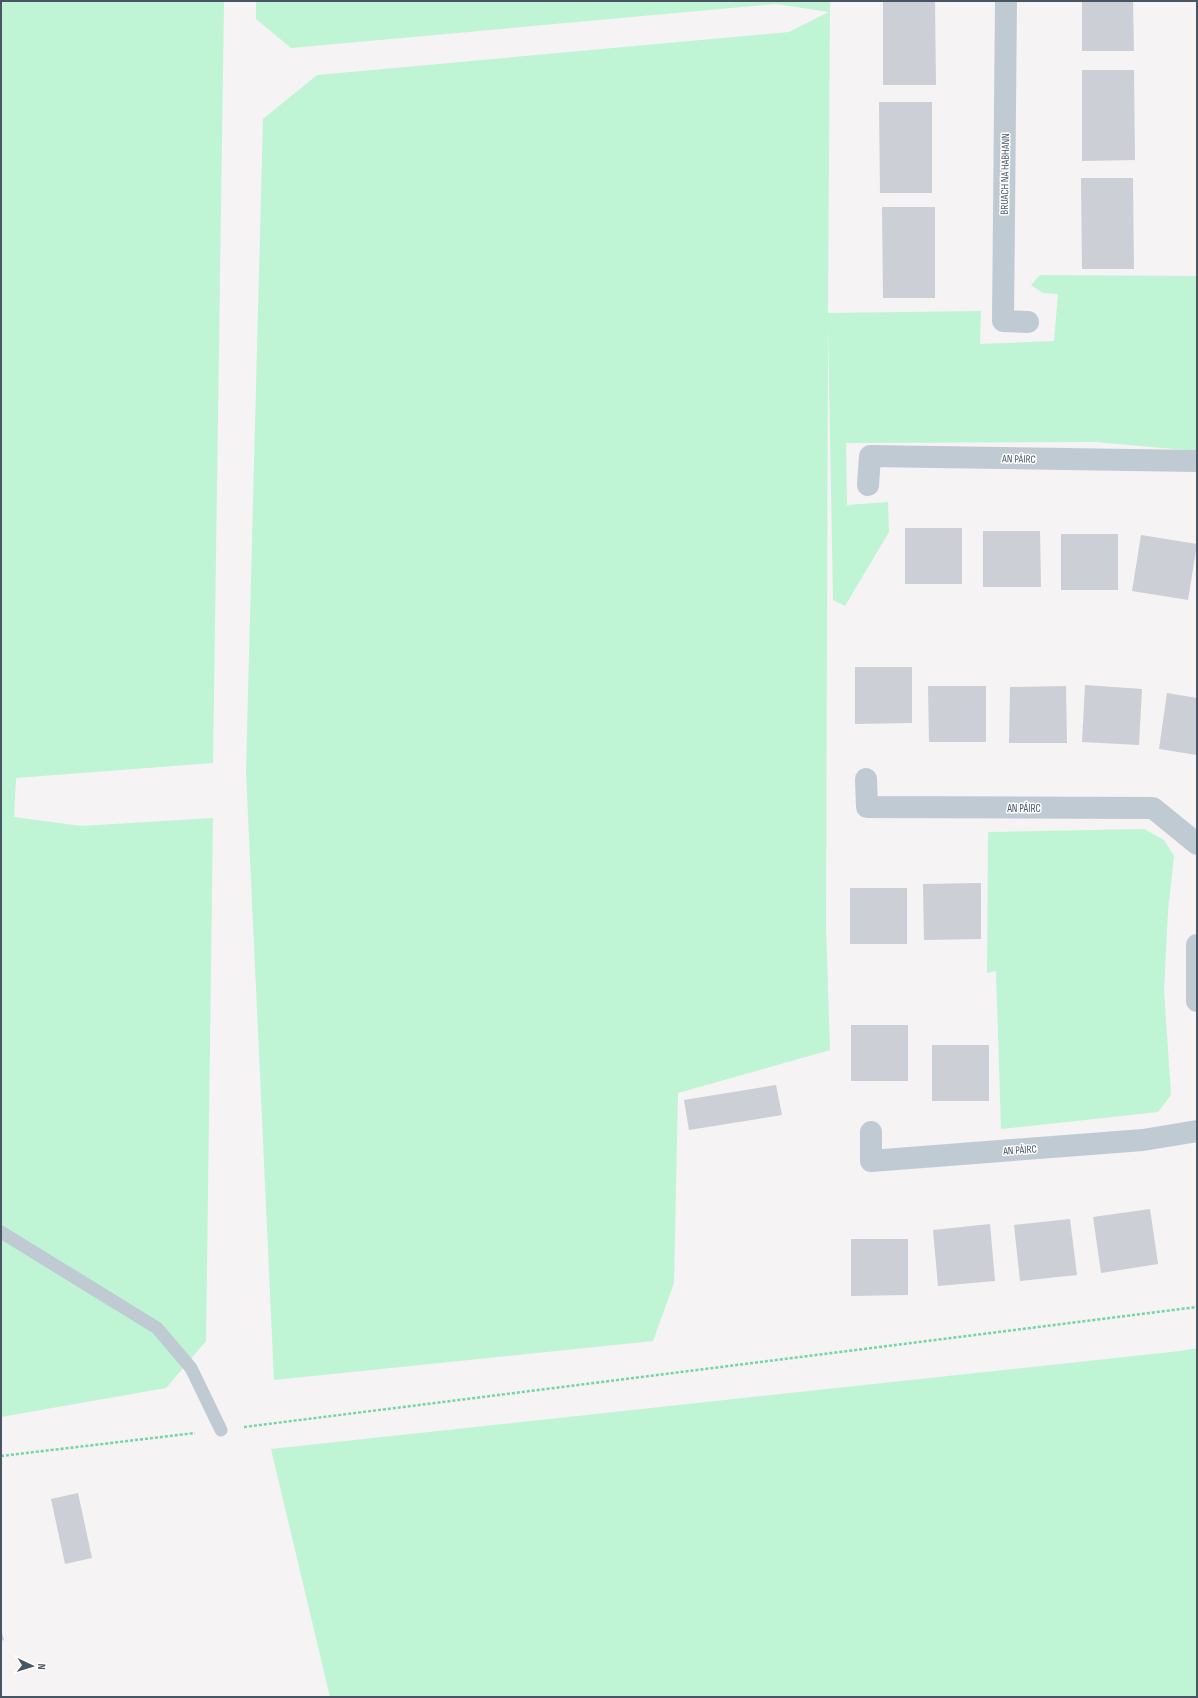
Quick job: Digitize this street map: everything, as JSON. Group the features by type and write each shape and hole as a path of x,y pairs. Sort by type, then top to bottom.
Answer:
{"street":[{"name":"BRUACH NA HABHANN","path":"1006,1 1003,321 1028,322"},
{"name":"AN PÁIRC","path":"868,485 870,456 1197,461"},
{"name":"AN PÁIRC","path":"866,779 867,807 1153,808 1197,844"},
{"path":"1197,945 1197,1001"},
{"name":"AN PÁIRC","path":"871,1132 871,1161 1143,1140 1197,1131"}],"lane":[{"path":"1,1232 157,1328 191,1368 221,1430"}],"path":[{"path":"1,1456 221,1430 1197,1307"}],"green space":[{"path":"1,1 224,1 213,763 16,778 14,817 81,826 213,818 206,1341 166,1388 1,1417"},
{"path":"256,1 830,1 828,313 981,311 980,344 1054,341 1058,294 1043,293 1031,285 1040,275 1197,276 1197,451 1095,442 846,443 847,505 888,502 889,532 845,606 833,600 828,324 826,926 830,1050 678,1093 674,1283 653,1341 274,1380 246,771 263,119 317,75 789,32 829,12 776,4 291,48 256,19"},
{"path":"1144,829 1164,840 1174,856 1168,911 1164,990 1171,1095 1158,1112 1001,1129 996,971 987,973 988,832"},
{"path":"1197,1348 1197,1697 330,1697 271,1449"}],"building":[{"path":"883,1 935,1 936,85 883,85"},
{"path":"1082,1 1133,1 1134,51 1082,51"},
{"path":"1082,70 1134,70 1135,160 1082,161"},
{"path":"879,102 932,102 932,193 880,193"},
{"path":"1081,178 1133,178 1134,269 1082,269"},
{"path":"882,207 935,207 935,298 883,298"},
{"path":"905,528 962,528 962,584 905,584"},
{"path":"983,531 1040,531 1041,587 983,587"},
{"path":"1061,534 1118,534 1118,590 1061,590"},
{"path":"1141,535 1197,544 1188,600 1132,591"},
{"path":"855,667 912,667 912,723 855,724"},
{"path":"1085,685 1142,689 1139,745 1082,742"},
{"path":"928,686 986,686 986,742 929,742"},
{"path":"1066,686 1067,743 1009,743 1010,687"},
{"path":"1167,693 1197,698 1197,755 1159,749"},
{"path":"981,883 981,939 924,940 923,884"},
{"path":"850,888 907,888 907,944 850,944"},
{"path":"851,1025 908,1025 908,1081 851,1081"},
{"path":"932,1045 989,1045 989,1101 932,1101"},
{"path":"776,1085 782,1115 689,1130 684,1100"},
{"path":"1150,1209 1158,1264 1101,1273 1093,1217"},
{"path":"1070,1219 1077,1275 1020,1281 1014,1225"},
{"path":"990,1224 995,1281 938,1286 933,1230"},
{"path":"851,1239 908,1239 908,1295 851,1296"},
{"path":"78,1493 92,1558 65,1564 51,1499"},
{"path":"1,1629 4,1640 1,1641"}]}
